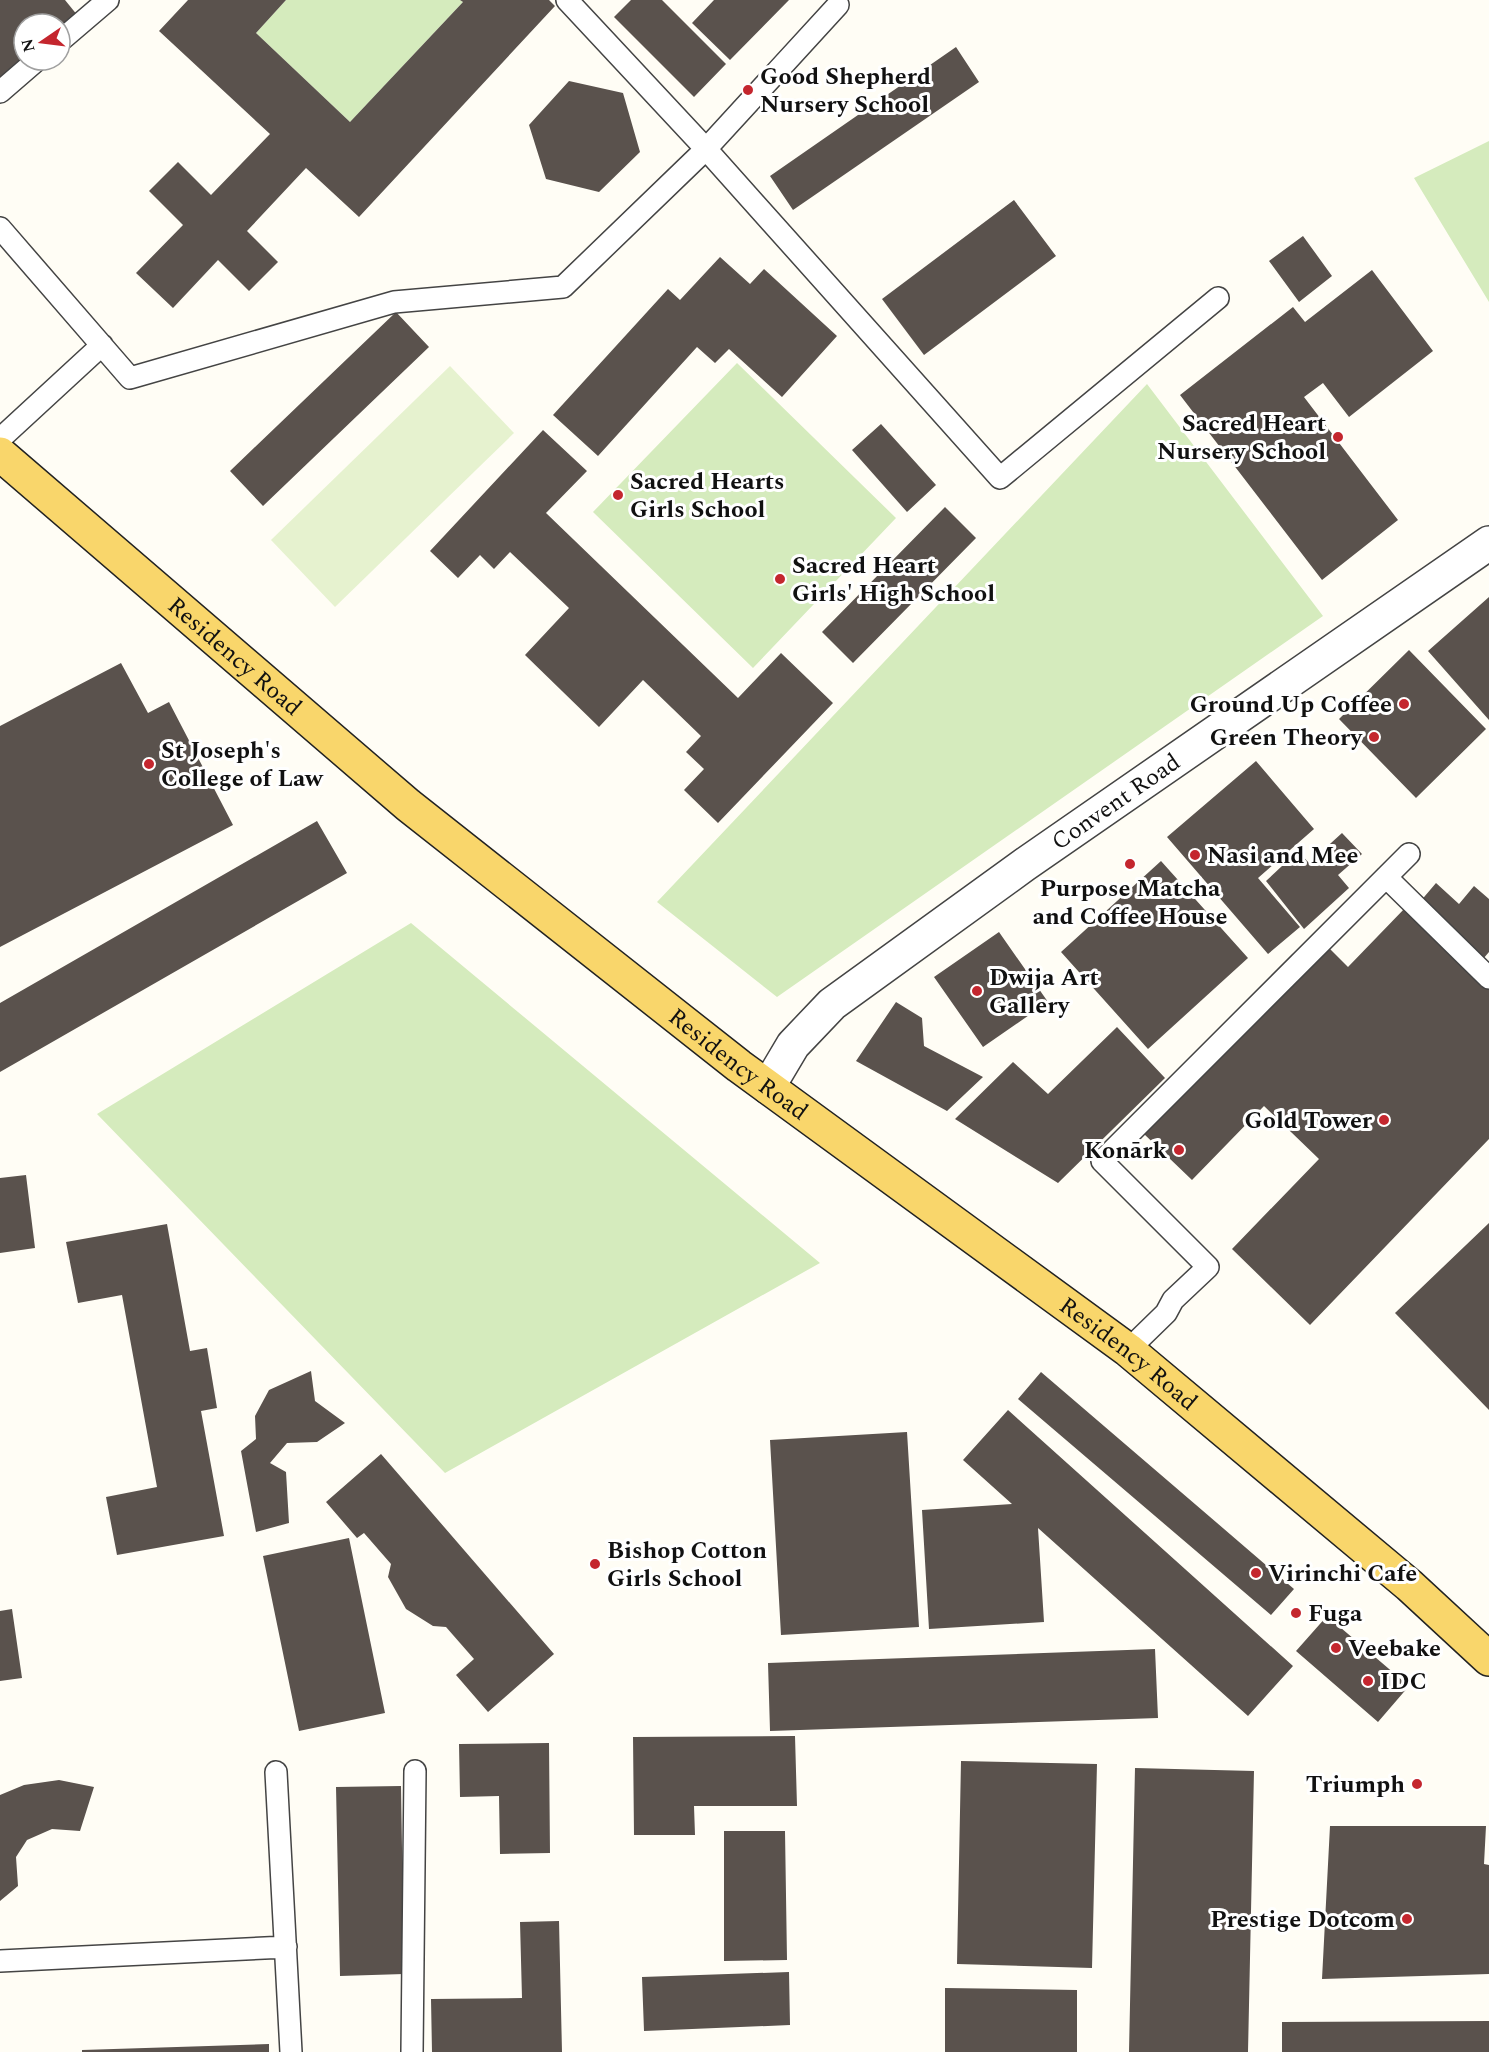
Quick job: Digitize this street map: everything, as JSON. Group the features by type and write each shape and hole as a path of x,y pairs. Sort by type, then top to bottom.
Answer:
{"main road":[{"name":"Residency Road","path":"0,454 408,805 768,1087 1128,1350 1409,1585 1489,1659"}],"street":[{"name":"Convent Road","path":"768,1087 793,1046 832,1004 1024,866 1489,543"}],"lane":[{"path":"72,31 108,0"},
{"path":"567,0 706,149 1000,478 1218,298"},
{"path":"0,228 130,378 394,302 563,287 706,149 838,5"},
{"path":"0,92 23,72"},
{"path":"0,439 102,345"},
{"path":"1128,1350 1166,1313 1173,1300 1209,1267 1102,1161 1409,854"},
{"path":"1386,876 1489,978"},
{"path":"412,2052 414,1771"},
{"path":"276,1772 291,2052"},
{"path":"0,1961 285,1947"}],"green space":[{"path":"286,0 460,0 463,2 350,122 256,33"},
{"path":"1489,141 1489,302 1414,178"},
{"path":"737,363 896,518 753,668 593,512"},
{"path":"450,366 514,433 335,607 271,540"},
{"path":"1147,384 1323,616 777,997 657,902"},
{"path":"411,923 820,1263 445,1473 97,1114"}],"building":[{"path":"0,0 65,0 78,16 72,21 72,12 12,12 12,70 0,80"},
{"path":"188,0 286,0 256,33 350,122 463,2 460,0 549,0 555,6 359,217 306,168 247,231 278,262 249,291 218,260 173,308 136,273 183,225 149,191 178,162 211,195 270,134 159,31"},
{"path":"631,0 662,0 726,64 694,97 614,17"},
{"path":"714,0 789,0 730,60 692,23"},
{"path":"956,47 979,82 793,210 770,176"},
{"path":"569,81 623,93 640,152 599,192 546,179 529,125"},
{"path":"1014,200 1056,256 924,355 882,299"},
{"path":"1303,236 1332,276 1299,302 1269,261"},
{"path":"720,257 750,284 764,269 837,336 782,397 729,349 715,363 697,347 598,456 553,415 668,289 680,300"},
{"path":"1372,270 1433,351 1349,417 1323,383 1304,397 1398,520 1322,580 1180,395 1293,307 1305,322"},
{"path":"396,312 429,347 263,506 230,471"},
{"path":"881,424 936,485 907,512 852,450"},
{"path":"543,430 587,471 546,513 738,698 781,653 833,703 718,823 684,790 704,769 686,752 701,736 643,680 599,727 525,655 569,608 510,552 494,569 480,555 458,578 430,551"},
{"path":"945,507 976,538 853,663 822,632"},
{"path":"1489,597 1489,720 1428,651"},
{"path":"1409,650 1486,729 1416,798 1339,719"},
{"path":"121,663 148,713 169,702 233,825 0,947 0,726"},
{"path":"1256,761 1314,829 1258,878 1300,927 1268,954 1167,837"},
{"path":"317,821 347,873 0,1072 0,1003"},
{"path":"1342,833 1362,854 1338,875 1349,888 1304,929 1266,881 1298,851 1309,863"},
{"path":"1161,861 1248,958 1148,1049 1061,952"},
{"path":"1436,883 1459,904 1474,886 1489,899 1489,952 1483,959 1419,903"},
{"name":"Gold Tower","path":"1406,907 1489,988 1489,1139 1310,1325 1232,1249 1319,1159 1264,1106 1192,1180 1144,1134 1326,945 1348,967"},
{"path":"999,932 1048,1002 983,1047 934,977"},
{"path":"896,1002 922,1018 924,1046 983,1077 947,1111 856,1061"},
{"path":"1117,1027 1165,1078 1058,1183 955,1119 1013,1062 1048,1094"},
{"path":"26,1175 35,1248 0,1253 0,1178"},
{"path":"1489,1223 1489,1410 1395,1313"},
{"path":"167,1224 190,1351 207,1348 217,1408 201,1411 224,1536 117,1555 106,1497 157,1487 122,1295 78,1303 66,1242"},
{"path":"311,1371 315,1401 345,1423 317,1442 287,1443 270,1463 286,1472 289,1523 256,1532 241,1451 256,1439 255,1416 269,1390"},
{"path":"1041,1372 1294,1589 1271,1615 1018,1399"},
{"path":"1008,1410 1293,1666 1248,1716 1038,1528 1044,1622 929,1629 922,1510 1012,1504 963,1460"},
{"path":"907,1432 919,1627 781,1635 770,1440"},
{"path":"381,1454 554,1654 488,1712 456,1675 474,1659 446,1627 433,1626 406,1609 388,1577 391,1564 364,1533 357,1538 326,1502"},
{"path":"349,1538 385,1713 299,1731 263,1556"},
{"path":"12,1609 22,1678 0,1681 0,1611"},
{"path":"1327,1616 1409,1686 1378,1722 1296,1651"},
{"path":"1155,1649 1158,1718 770,1731 768,1663"},
{"path":"795,1736 797,1806 694,1806 695,1835 634,1835 633,1737"},
{"path":"549,1743 550,1853 500,1854 499,1796 460,1797 459,1744"},
{"path":"961,1761 1097,1764 1092,1968 957,1964"},
{"path":"1135,1768 1254,1771 1248,2052 1129,2052"},
{"path":"59,1780 94,1787 80,1831 52,1829 27,1840 16,1857 18,1886 0,1901 0,1795 24,1785"},
{"path":"401,1786 404,1974 340,1976 336,1787"},
{"name":"Prestige Dotcom","path":"1330,1826 1486,1826 1484,1864 1489,1865 1489,1974 1322,1979"},
{"path":"724,1831 785,1831 787,1960 724,1961"},
{"path":"559,1921 562,2052 432,2052 431,1999 522,1998 520,1922"},
{"path":"789,1972 790,2025 644,2031 642,1977"},
{"path":"945,1988 1077,1990 1077,2052 945,2052"},
{"path":"1489,2021 1489,2052 1282,2052 1282,2022"},
{"path":"269,2044 269,2052 82,2052 82,2050"}],"place":[{"name":"Good Shepherd Nursery School","path":"748,90"},
{"name":"Sacred Heart Nursery School","path":"1338,437"},
{"name":"Sacred Hearts Girls School","path":"618,495"},
{"name":"Sacred Heart Girls' High School","path":"780,579"},
{"name":"Ground Up Coffee","path":"1404,704"},
{"name":"Green Theory","path":"1374,737"},
{"name":"St Joseph's College of Law","path":"149,764"},
{"name":"Nasi and Mee","path":"1195,855"},
{"name":"Purpose Matcha and Coffee House","path":"1130,864"},
{"name":"Dwija Art Gallery","path":"977,991"},
{"name":"Gold Tower","path":"1384,1120"},
{"name":"Konārk","path":"1179,1150"},
{"name":"Bishop Cotton Girls School","path":"595,1564"},
{"name":"Virinchi Cafe","path":"1256,1573"},
{"name":"Fuga","path":"1296,1613"},
{"name":"Veebake","path":"1336,1648"},
{"name":"IDC","path":"1368,1681"},
{"name":"Triumph","path":"1417,1784"},
{"name":"Prestige Dotcom","path":"1407,1919"}]}
